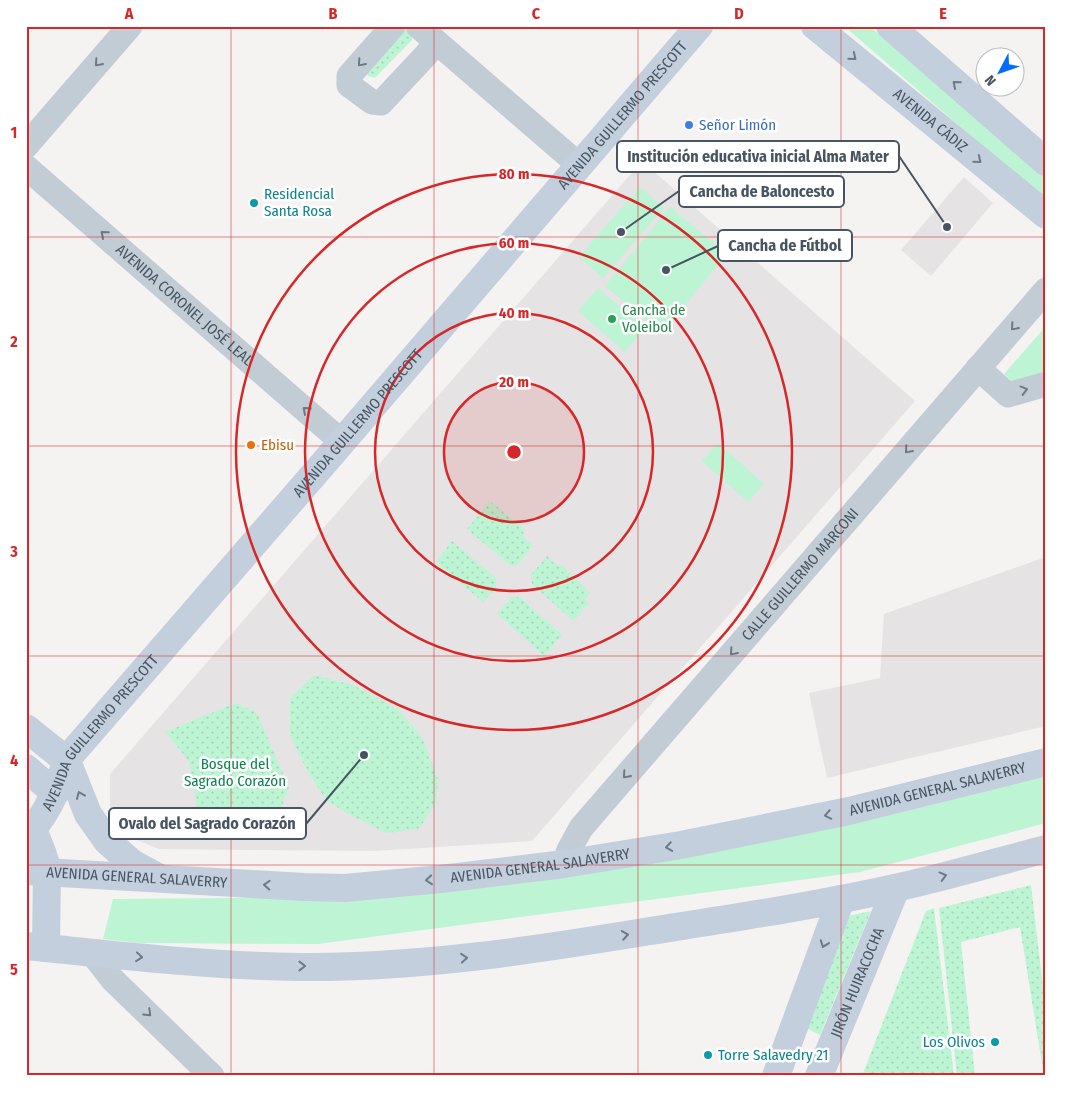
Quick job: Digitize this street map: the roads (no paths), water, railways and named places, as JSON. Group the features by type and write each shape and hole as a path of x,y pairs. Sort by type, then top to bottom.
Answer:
{"main road":[{"name":"AVENIDA GUILLERMO PRESCOTT","path":"36,947 37,872 42,852 29,833 55,793 72,752 342,442 699,26"},
{"name":"AVENIDA CÁDIZ","path":"815,26 1046,215"},
{"path":"890,26 1046,162"},
{"path":"26,728 67,761 88,814 107,841 132,862 162,879"},
{"name":"AVENIDA GENERAL SALAVERRY","path":"37,872 345,888 441,879 564,864 681,845 849,811 1046,762"},
{"path":"26,768 55,793"},
{"path":"36,947 183,962 291,966 386,964 489,956 612,938 896,888 1046,849"},
{"name":"JIRÓN HUIRACOCHA","path":"823,1067 896,888"},
{"path":"776,1076 840,898"},
{"path":"789,1043 823,1067"}],"street":[{"path":"26,146 130,26"},
{"path":"393,26 349,76 349,85 372,102 381,103 436,42"},
{"path":"418,26 579,165"},
{"name":"AVENIDA CORONEL JOSÉ LEAL","path":"26,167 342,442"},
{"name":"CALLE GUILLERMO MARCONI","path":"564,864 581,828 1046,290"},
{"path":"978,368 1008,395 1046,384"},
{"path":"91,952 113,980 212,1076"}],"place":[{"name":"Señor Limón","path":"689,125"},
{"name":"Residencial Santa Rosa","path":"254,203"},
{"name":"Institución educativa inicial Alma Mater","path":"947,227"},
{"name":"Cancha de Baloncesto","path":"621,232"},
{"name":"Cancha de Fútbol","path":"666,270"},
{"name":"Cancha de Voleibol","path":"612,319"},
{"name":"Ebisu","path":"251,445"},
{"name":"Ovalo del Sagrado Corazón","path":"364,755"},
{"name":"Los Olivos","path":"995,1042"},
{"name":"Torre Salavedry 21","path":"708,1055"}],"park label":[{"name":"Bosque del Sagrado Corazón","path":"235,772"}]}
